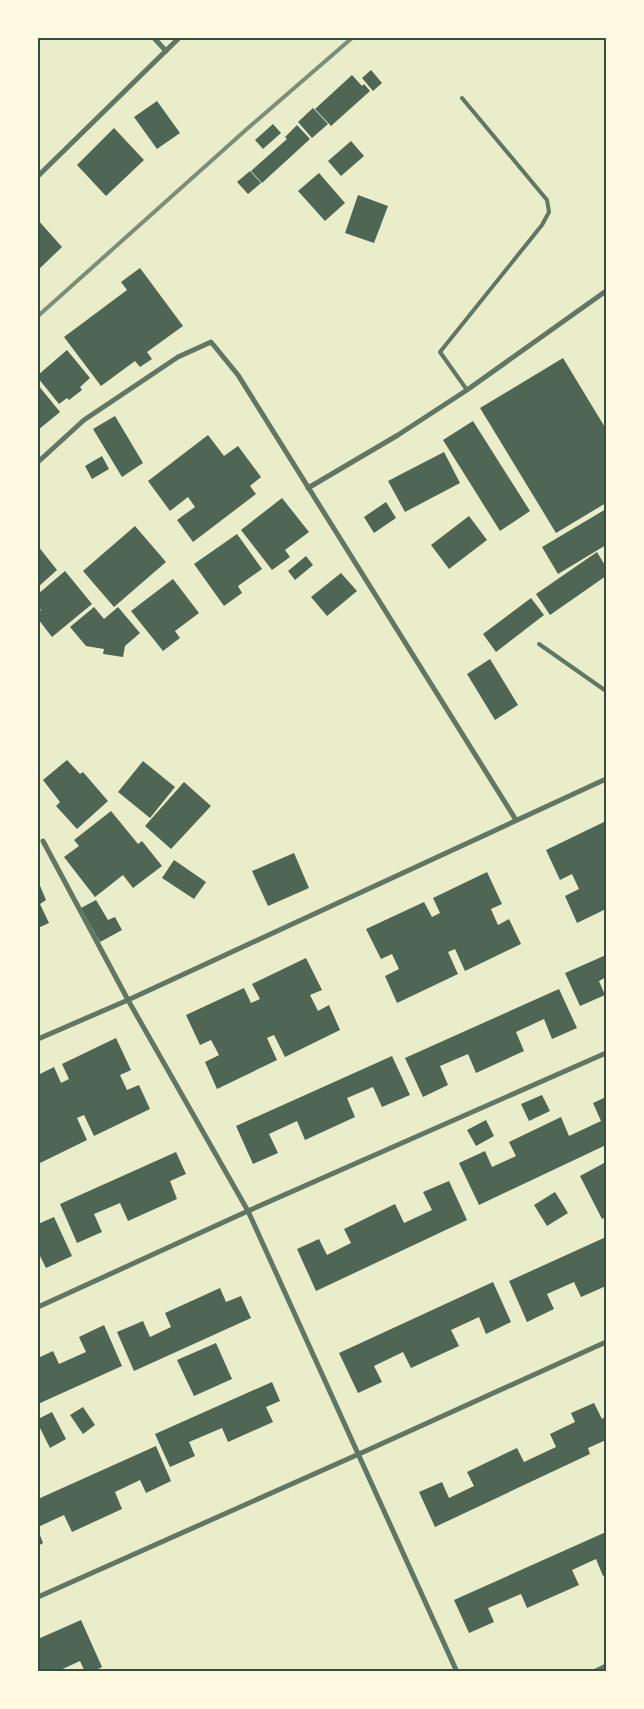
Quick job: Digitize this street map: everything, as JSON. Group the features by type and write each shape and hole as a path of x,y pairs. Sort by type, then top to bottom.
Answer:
{"street":[{"path":"154,38 166,51"},
{"path":"38,176 179,38"},
{"path":"308,488 398,435 467,390 606,291"},
{"path":"38,462 84,420 178,357 211,342 238,375 516,820"},
{"path":"38,1039 128,1000 606,779"},
{"path":"43,841 128,1000 248,1211 457,1672"},
{"path":"38,1307 248,1211 606,1053"},
{"path":"38,1597 606,1342"},
{"path":"594,1672 606,1666"}],"lane":[{"path":"462,98 546,200 549,212 542,225 440,352 467,390"},
{"path":"539,644 606,691"}],"building":[{"path":"371,70 382,83 373,91 362,78"},
{"path":"352,75 362,86 364,84 370,91 331,126 315,109"},
{"path":"157,101 180,133 157,149 134,117"},
{"path":"313,108 328,124 312,138 298,122"},
{"path":"273,124 281,133 263,149 255,140"},
{"path":"297,125 310,139 262,183 251,171 287,139 285,137"},
{"path":"114,128 144,160 106,196 77,165"},
{"path":"351,141 364,156 341,176 328,161"},
{"path":"250,171 261,183 248,194 237,182"},
{"path":"319,173 345,203 325,221 298,191"},
{"path":"358,195 388,206 374,243 345,233"},
{"path":"38,220 62,247 38,270"},
{"path":"140,268 183,326 147,352 152,359 140,367 135,361 101,386 64,337 127,290 121,282"},
{"path":"67,350 90,378 80,387 82,390 69,400 67,398 59,404 38,378 38,375"},
{"path":"563,358 606,429 606,503 556,533 480,408"},
{"path":"38,385 60,412 38,430"},
{"path":"115,416 143,463 122,477 93,429"},
{"path":"473,421 530,511 500,531 443,440"},
{"path":"208,435 224,456 238,446 261,477 250,486 256,494 193,542 177,520 195,507 188,497 170,511 148,481"},
{"path":"444,452 460,483 405,512 388,481"},
{"path":"102,456 109,469 92,479 85,466"},
{"path":"282,498 309,532 285,550 290,557 272,570 241,530"},
{"path":"386,502 396,518 374,533 364,517"},
{"path":"606,509 606,545 558,574 542,547"},
{"path":"469,516 487,540 449,569 431,545"},
{"path":"135,526 166,562 114,607 83,571"},
{"path":"237,534 262,569 238,586 242,593 224,606 194,564"},
{"path":"38,546 57,570 38,587"},
{"path":"597,552 606,567 606,576 550,615 536,594"},
{"path":"306,556 313,565 295,580 288,571"},
{"path":"65,571 92,604 52,637 38,619 38,612 41,610 38,606 38,594"},
{"path":"341,573 357,591 327,616 311,597"},
{"path":"173,579 199,613 175,631 180,638 163,651 131,611"},
{"path":"531,598 544,615 496,652 483,634"},
{"path":"94,607 104,619 118,607 140,633 125,646 123,657 103,654 104,649 86,646 70,627"},
{"path":"490,659 518,705 495,720 467,674"},
{"path":"67,760 80,774 83,772 108,801 77,829 56,806 60,802 43,780"},
{"path":"143,761 175,787 150,818 118,792"},
{"path":"184,782 211,806 171,849 145,826"},
{"path":"111,811 138,844 142,841 162,866 133,888 123,875 95,897 64,857 79,846 74,840"},
{"path":"604,822 606,827 606,909 577,923 565,896 579,889 572,874 560,880 546,850"},
{"path":"294,853 309,888 268,906 252,871"},
{"path":"174,860 206,882 194,899 162,878"},
{"path":"487,872 502,904 491,909 498,925 509,919 521,944 465,971 455,949 448,952 458,974 397,1003 385,976 399,969 392,954 381,959 366,929 424,902 432,917 440,913 433,898"},
{"path":"38,881 46,900 40,904 49,923 38,928"},
{"path":"96,900 108,920 115,917 122,930 100,942 81,908"},
{"path":"606,955 606,977 599,981 605,995 580,1006 565,973"},
{"path":"306,958 322,990 310,995 318,1011 329,1005 340,1030 285,1057 274,1035 267,1038 277,1060 217,1089 205,1062 219,1055 211,1040 200,1045 186,1015 244,988 251,1003 260,999 252,984"},
{"path":"559,989 577,1028 552,1039 544,1019 516,1032 524,1051 476,1073 468,1054 440,1066 448,1085 423,1097 405,1058"},
{"path":"116,1038 131,1070 120,1075 127,1090 139,1085 150,1109 94,1136 84,1115 77,1118 87,1140 38,1164 38,1075 54,1067 61,1083 69,1079 62,1064"},
{"path":"392,1056 410,1095 382,1107 373,1087 347,1098 355,1117 305,1140 297,1121 269,1134 278,1153 253,1164 236,1126"},
{"path":"542,1095 550,1111 529,1121 521,1104"},
{"path":"606,1097 606,1145 479,1205 459,1163 485,1151 492,1167 516,1156 509,1142 561,1117 569,1136 601,1121 593,1103"},
{"path":"486,1120 494,1136 476,1146 467,1130"},
{"path":"176,1152 186,1174 170,1181 177,1199 128,1221 120,1203 94,1214 102,1232 77,1243 60,1204"},
{"path":"606,1162 606,1217 602,1219 580,1176"},
{"path":"449,1181 467,1220 316,1291 297,1249 319,1239 327,1255 351,1243 344,1229 395,1204 404,1223 432,1210 423,1192"},
{"path":"555,1192 568,1213 547,1226 534,1205"},
{"path":"54,1217 72,1256 46,1268 38,1252 38,1224"},
{"path":"606,1237 606,1286 581,1297 574,1282 547,1294 554,1309 527,1322 509,1281"},
{"path":"493,1282 511,1322 486,1334 479,1317 451,1330 459,1346 411,1368 403,1352 374,1366 382,1382 358,1393 339,1353"},
{"path":"220,1288 226,1302 241,1296 251,1318 134,1371 117,1332 143,1321 150,1337 171,1327 165,1313"},
{"path":"104,1325 122,1366 38,1404 38,1358 53,1351 59,1364 86,1352 79,1337"},
{"path":"216,1343 232,1379 194,1396 177,1360"},
{"path":"272,1382 280,1401 266,1407 273,1422 228,1442 222,1428 189,1442 195,1456 170,1467 155,1434"},
{"path":"594,1403 602,1419 606,1416 606,1440 588,1448 590,1454 435,1527 419,1492 442,1482 449,1498 474,1486 467,1472 517,1448 524,1462 556,1447 550,1434 575,1422 571,1413"},
{"path":"83,1407 95,1425 83,1434 70,1415"},
{"path":"52,1412 66,1439 50,1448 38,1424 38,1419"},
{"path":"156,1446 171,1481 146,1493 140,1480 115,1492 122,1509 72,1532 64,1515 38,1527 38,1499"},
{"path":"38,1530 43,1543 38,1546"},
{"path":"606,1532 606,1574 603,1576 596,1559 572,1570 579,1585 527,1608 521,1594 488,1608 494,1622 469,1633 454,1600"},
{"path":"81,1620 102,1667 92,1672 85,1672 80,1661 56,1672 38,1672 38,1639"}],"railway":[{"path":"38,316 248,128 352,38"}]}
